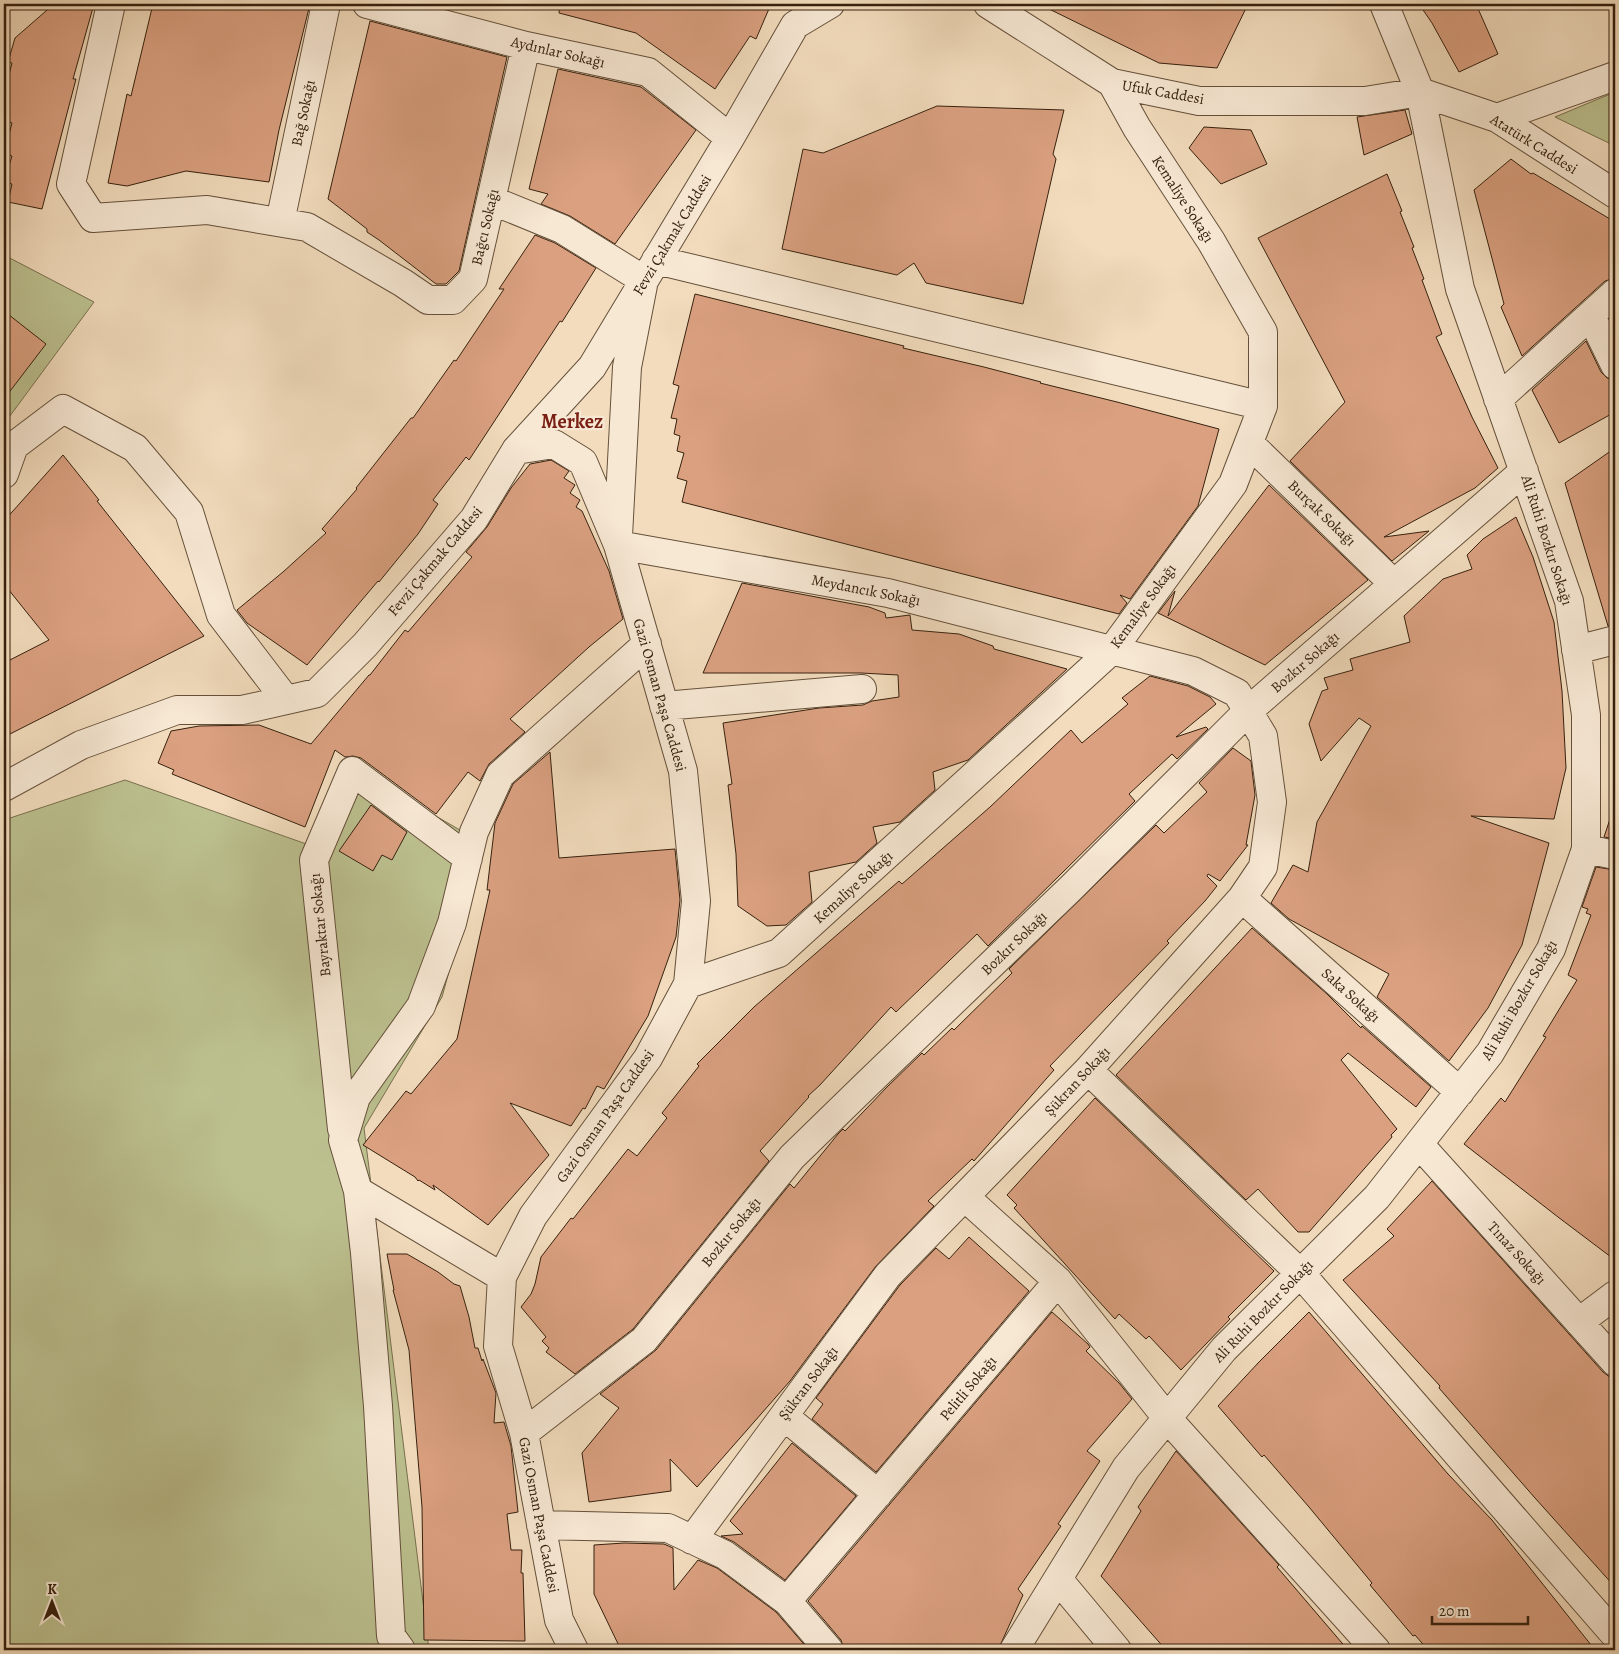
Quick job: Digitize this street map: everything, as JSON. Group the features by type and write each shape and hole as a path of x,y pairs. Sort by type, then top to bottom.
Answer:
{"street":[{"name":"Bağcı Sokağı","path":"111,4 71,184 93,218 207,210 307,227 428,300 454,300 473,279 526,46"},
{"name":"Bağ Sokağı","path":"280,222 326,4"},
{"name":"Fevzi Çakmak Caddesi","path":"4,787 81,745 177,710 242,710 317,692 365,645 474,519 516,450 592,367 730,138 798,14 830,4"},
{"name":"Ufuk Caddesi","path":"988,4 1112,83 1199,101 1365,101 1420,92"},
{"name":"Ali Ruhi Bozkır Sokağı","path":"1014,1650 1126,1468 1224,1349 1377,1197 1490,1053 1551,949 1586,849 1586,715 1569,601 1460,289 1420,92 1384,4"},
{"name":"Aydınlar Sokağı","path":"382,6 526,46 648,72 730,138"},
{"path":"1497,118 1615,76"},
{"name":"Kemaliye Sokağı","path":"688,984 779,954 1112,650 1233,484 1263,406 1263,332 1211,240 1137,128 1112,83"},
{"name":"Atatürk Caddesi","path":"1420,92 1497,118 1615,194"},
{"path":"491,200 562,229 650,270 1263,406"},
{"path":"618,545 627,367 650,270"},
{"path":"1498,399 1615,293"},
{"path":"1591,316 1615,365"},
{"path":"4,474 14,446 63,409 135,448 189,512 221,615 286,700"},
{"name":"Burçak Sokağı","path":"1249,443 1394,584"},
{"path":"516,450 554,444 583,462 618,545"},
{"name":"Bozkır Sokağı","path":"524,1433 644,1340 792,1158 1072,888 1248,711 1524,471"},
{"name":"Gazi Osman Paşa Caddesi","path":"574,1650 559,1620 524,1433 498,1346 502,1277 533,1216 648,1058 688,984 696,901 683,771 618,545"},
{"name":"Meydancık Sokağı","path":"618,545 888,593 1112,650"},
{"path":"1576,650 1615,640"},
{"path":"401,1650 391,1636 378,1406 358,1191 343,1140 356,1097 421,1006 452,923 474,832 500,775 647,644"},
{"name":"Şükran Sokağı","path":"692,1540 888,1275 1088,1070 1242,898 1263,866 1272,802 1263,736 1237,692 1194,671 1112,650"},
{"path":"664,706 862,689"},
{"name":"Bayraktar Sokağı","path":"343,1140 314,860 352,772 468,858"},
{"path":"1586,849 1615,856"},
{"name":"Saka Sokağı","path":"1242,898 1460,1092"},
{"path":"1088,1070 1300,1273 1615,1634"},
{"name":"Tınaz Sokağı","path":"1419,1144 1615,1362"},
{"path":"358,1191 502,1277"},
{"path":"965,1197 1058,1281 1168,1418 1376,1650"},
{"name":"Pelitli Sokağı","path":"787,1601 1058,1281"},
{"path":"1579,1322 1615,1295"},
{"path":"784,1416 878,1494"},
{"path":"541,1525 668,1528 725,1555 787,1601 829,1650"},
{"path":"1058,1580 1117,1650"}],"green space":[{"path":"1615,92 1615,146 1555,117"},
{"path":"4,255 94,302 4,424"},
{"path":"353,768 484,844 442,997 364,1128 429,1650 4,1650 4,820 125,780 312,846"}],"building":[{"path":"54,4 94,4 73,79 76,79 42,209 8,202 12,184 4,182 12,156 4,154 12,123 4,120 8,95 4,94 12,63 8,62 15,38"},
{"path":"153,4 310,4 279,130 269,182 186,171 127,186 108,183 127,94 131,96"},
{"path":"560,4 771,4 756,39 750,36 715,89 636,33 559,13"},
{"path":"1039,4 1248,4 1217,68 1159,63"},
{"path":"1419,4 1476,4 1498,54 1459,72 1432,23"},
{"path":"370,21 507,57 459,271 446,284 436,284 367,232 367,229 328,199"},
{"path":"558,69 641,87 696,130 615,244 570,216 541,204 548,194 529,189"},
{"path":"937,106 1064,110 1053,154 1056,159 1023,304 926,283 914,263 897,275 782,249 803,149 823,153"},
{"path":"1405,110 1412,134 1364,155 1357,117"},
{"path":"1204,127 1251,130 1267,164 1221,184 1189,148"},
{"path":"1511,159 1531,174 1533,173 1615,222 1615,278 1605,281 1522,356 1501,307 1504,304 1474,190"},
{"path":"1387,174 1402,211 1400,212 1424,279 1422,280 1442,334 1436,337 1472,417 1498,468 1475,488 1384,537 1429,531 1392,561 1290,461 1345,402 1258,238"},
{"path":"535,235 555,243 596,268 469,460 466,457 433,500 438,504 418,534 307,665 247,623 237,610 326,533 322,529 357,489 411,418 413,418 454,360 456,361 504,289 499,289"},
{"path":"695,294 904,346 903,348 984,367 1219,429 1198,506 1130,599 1120,595 1127,603 1119,614 682,502 687,481 677,478 684,453 677,451 680,436 674,434 677,419 671,418 679,386 673,384"},
{"path":"4,311 46,344 4,399"},
{"path":"1586,341 1601,372 1607,378 1615,380 1615,412 1559,443 1532,390"},
{"path":"1615,448 1615,625 1608,626 1565,483"},
{"path":"63,455 204,636 4,737 4,663 49,640 4,584 4,521"},
{"path":"551,460 569,471 564,478 575,485 570,493 580,500 576,507 582,511 609,571 623,619 589,647 510,719 525,732 489,764 480,781 468,772 436,814 361,758 345,757 335,750 305,827 172,774 174,770 158,763 171,731 199,726 259,725 311,744 370,675 405,630 408,632 472,557 466,552 487,527 511,488 530,464"},
{"path":"1269,485 1368,580 1265,665 1158,613 1175,591 1168,616"},
{"path":"1516,517 1533,557 1554,622 1562,691 1566,768 1554,819 1471,816 1549,843 1522,945 1488,1008 1449,1061 1377,997 1389,974 1289,919 1271,903 1293,865 1308,872 1317,822 1371,726 1359,718 1321,761 1309,724 1322,691 1328,689 1324,678 1353,670 1350,659 1410,642 1404,616 1443,579 1472,569 1467,555 1483,539"},
{"path":"742,583 869,607 885,613 886,618 910,615 912,630 959,634 993,646 994,649 1067,669 968,760 933,772 935,790 900,822 873,827 877,843 856,862 809,872 812,902 786,925 767,926 738,906 736,854 728,785 732,784 723,723 819,708 863,705 872,701 899,697 898,675 861,673 703,673"},
{"path":"1150,676 1188,686 1210,697 1216,704 1176,737 1206,727 1208,729 1177,759 1172,754 1129,794 1135,801 988,946 977,934 896,1012 891,1007 808,1096 760,1151 769,1161 633,1329 575,1374 546,1352 549,1348 542,1341 546,1337 521,1307 531,1294 535,1284 541,1257 628,1149 637,1156 667,1118 662,1113 699,1066 697,1064 754,1007 899,881 902,884 990,807 1071,730 1082,743 1128,704 1122,698"},
{"path":"1233,748 1251,761 1255,795 1246,845 1248,845 1220,881 1208,874 1207,876 1217,886 1205,901 1167,941 1169,943 1050,1066 1054,1070 974,1161 972,1159 928,1201 934,1206 876,1266 790,1381 697,1487 670,1459 671,1491 589,1502 582,1453 619,1408 600,1394 656,1350 790,1184 794,1188 843,1129 845,1131 922,1053 924,1055 952,1028 954,1030 1012,973 1009,969 1156,825 1164,833 1207,792 1199,783"},
{"path":"550,752 559,858 675,849 680,900 676,937 648,1016 604,1089 597,1086 585,1109 583,1108 571,1126 510,1103 549,1155 488,1225 433,1185 435,1190 363,1145 406,1091 411,1094 457,1039 490,890 487,890 495,823 513,784"},
{"path":"371,805 407,832 392,860 382,855 373,871 339,851"},
{"path":"1611,816 1615,817 1615,839 1604,837"},
{"path":"1596,867 1615,870 1615,1260 1464,1144 1501,1098 1505,1102 1546,1037 1543,1036 1577,980 1568,975 1591,915 1586,913 1588,909 1582,907"},
{"path":"1252,928 1327,994 1361,1028 1362,1026 1431,1087 1416,1107 1348,1053 1341,1060 1397,1129 1309,1232 1298,1232 1258,1189 1246,1200 1116,1075"},
{"path":"1095,1098 1274,1271 1228,1317 1230,1319 1181,1370 1149,1336 1146,1339 1119,1314 1115,1319 1014,1208 1017,1205 1007,1195"},
{"path":"1432,1181 1603,1372 1615,1381 1615,1587 1439,1388 1440,1386 1343,1280 1394,1236 1387,1229"},
{"path":"969,1237 1029,1291 876,1472 812,1419 823,1404 816,1398 900,1285 936,1248 949,1259"},
{"path":"387,1254 407,1254 460,1286 475,1348 478,1348 496,1393 494,1423 504,1422 511,1446 518,1512 507,1514 511,1550 522,1550 521,1573 523,1573 525,1641 424,1640 422,1507 409,1350 393,1290"},
{"path":"1052,1312 1088,1344 1090,1347 1086,1351 1119,1383 1132,1399 1087,1451 1100,1461 1058,1524 1061,1526 1018,1589 1023,1595 998,1650 844,1650 841,1640 808,1601"},
{"path":"1309,1312 1448,1474 1492,1520 1595,1650 1428,1650 1415,1635 1413,1636 1370,1585 1372,1583 1309,1507 1218,1406"},
{"path":"792,1443 856,1496 785,1580 734,1542 721,1536 743,1534 730,1521"},
{"path":"1176,1451 1279,1565 1277,1567 1348,1650 1166,1650 1101,1576 1141,1511 1138,1507"},
{"path":"624,1543 664,1544 673,1548 674,1590 698,1560 717,1568 776,1612 809,1650 621,1650 594,1594 594,1545"}],"district":[{"name":"Merkez","path":"572,421"}]}
